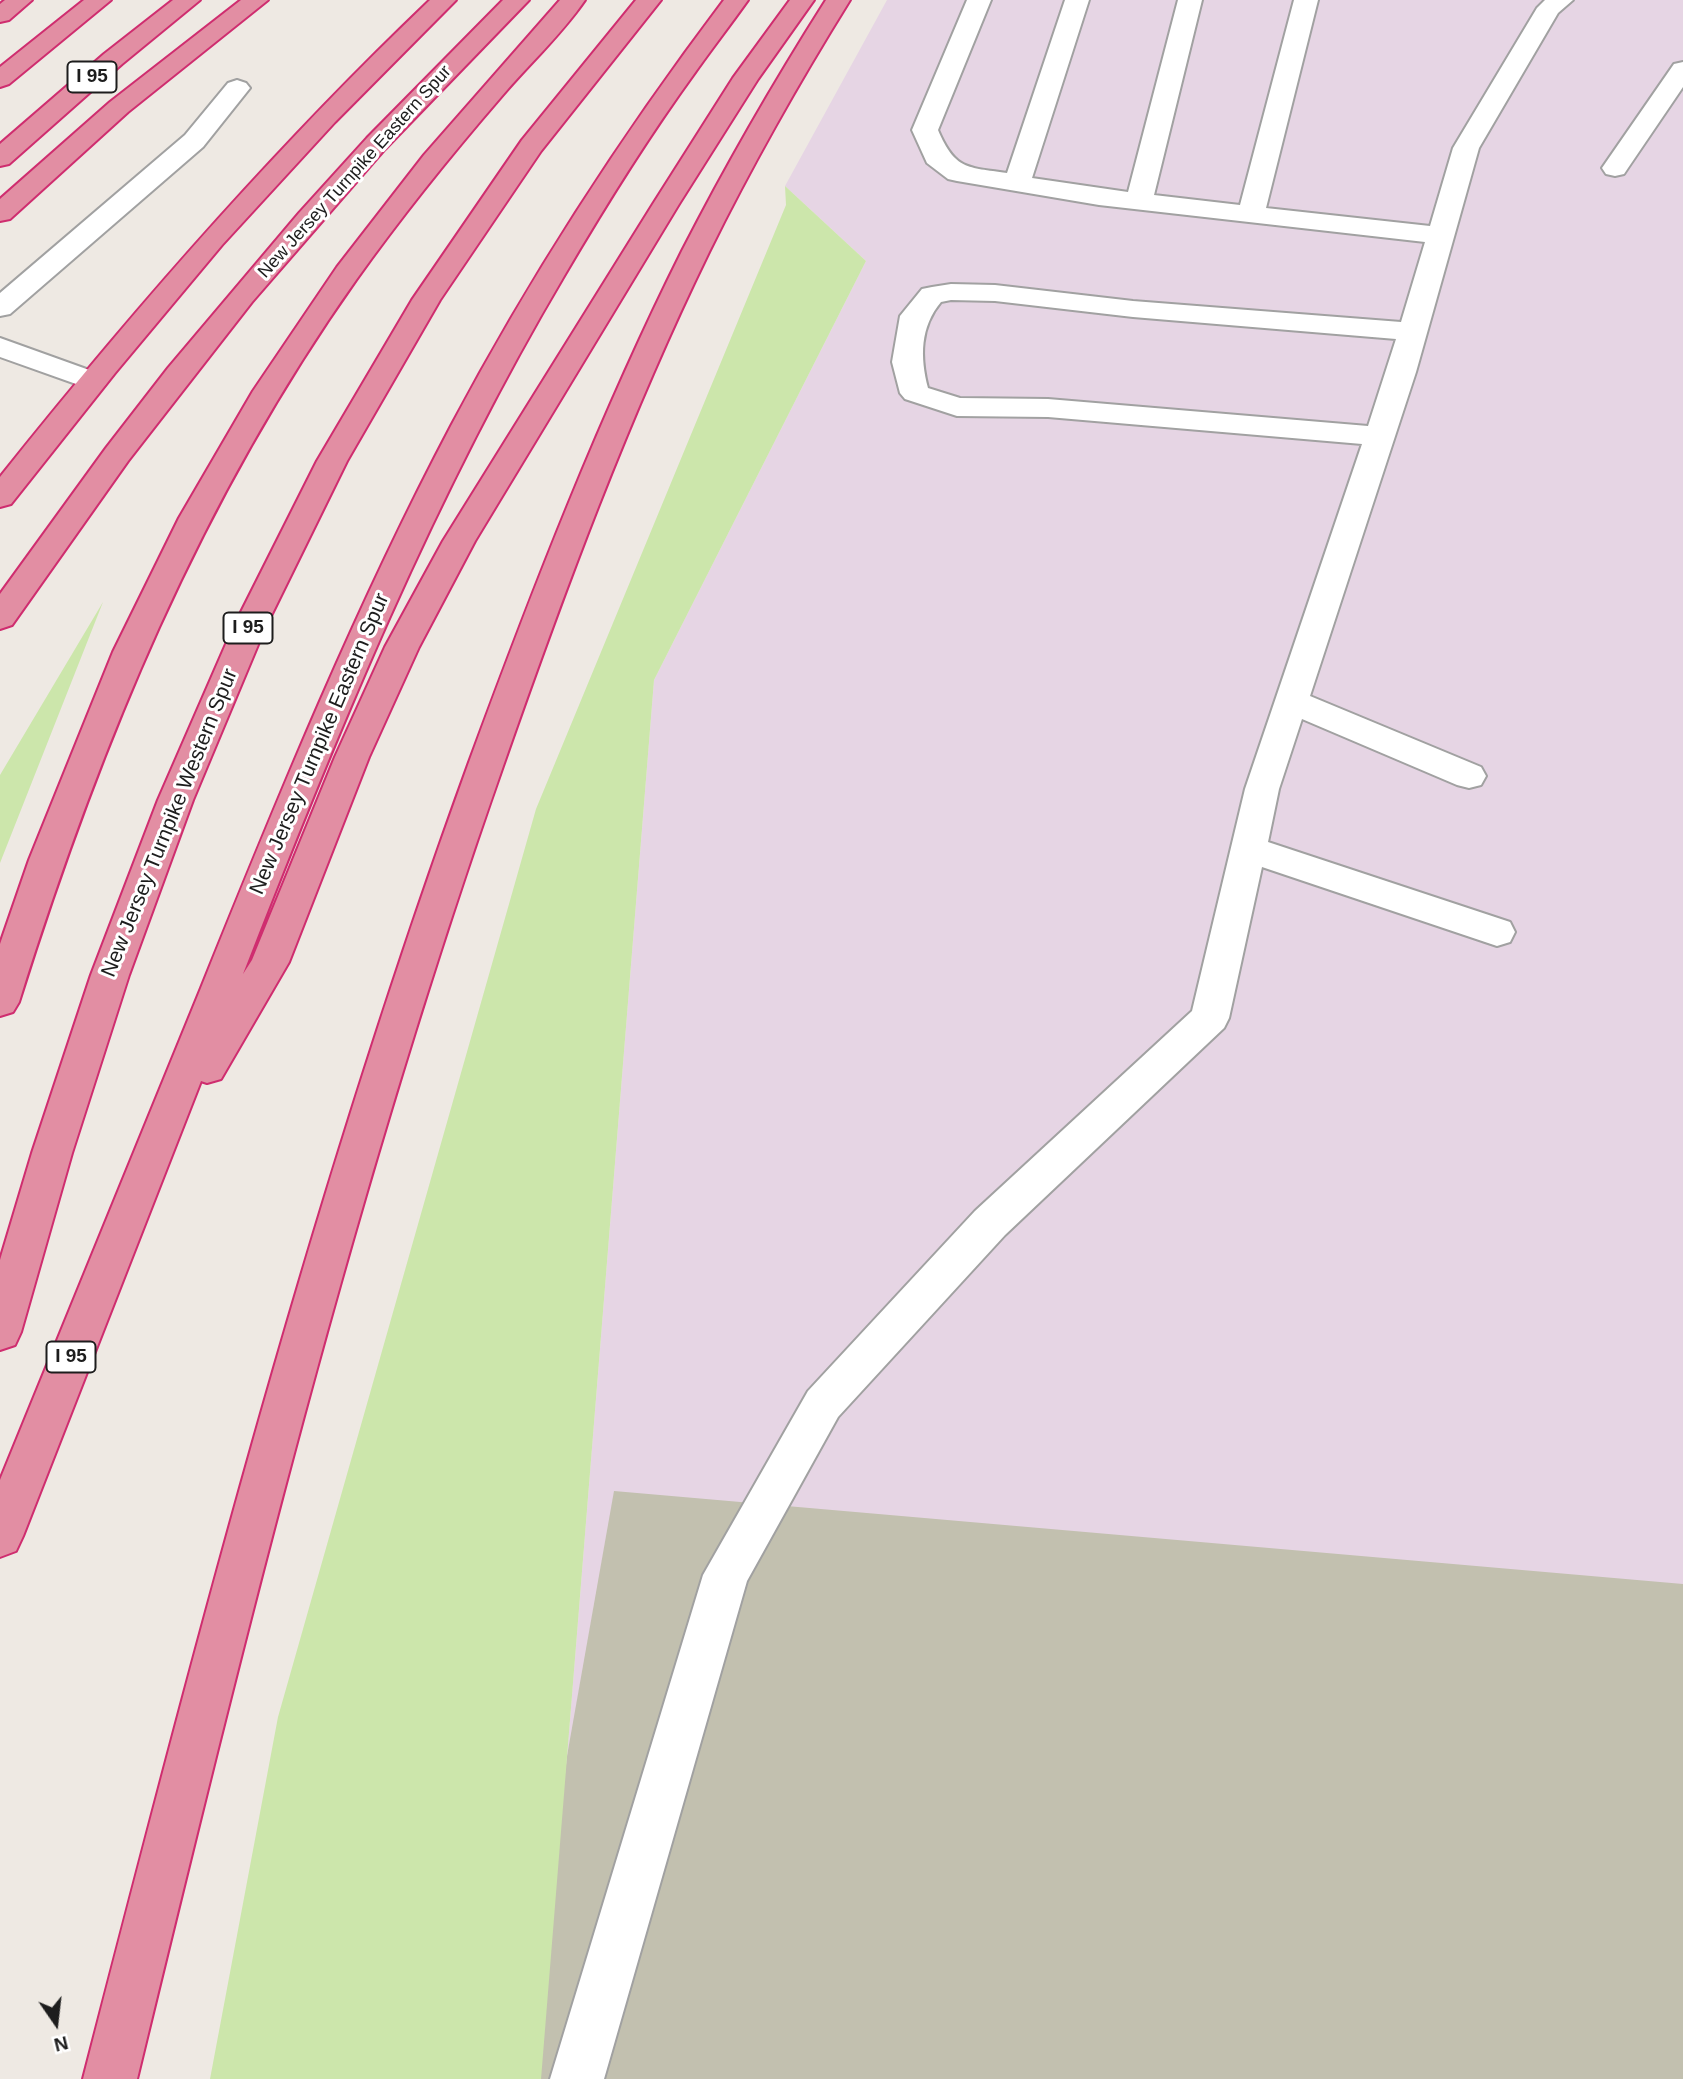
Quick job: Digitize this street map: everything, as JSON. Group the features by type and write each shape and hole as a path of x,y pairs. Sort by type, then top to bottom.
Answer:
{"highway":[{"path":"0,15 20,0"},
{"name":"I 95","path":"0,79 99,0"},
{"name":"I 95","path":"0,158 113,59 188,0"},
{"name":"I 95","path":"0,212 119,107 256,0"},
{"path":"0,497 169,289 359,83 444,0"},
{"name":"New Jersey Turnpike Eastern Spur","path":"0,618 136,431 254,283 397,121 517,0"},
{"path":"0,1002 50,850 106,704 168,572 230,454 314,320 392,212 461,126 573,0"},
{"name":"New Jersey Turnpike Western Spur","path":"0,1332 67,1098 127,925 214,704 277,569 365,400 454,255 541,130 649,0"},
{"name":"New Jersey Turnpike Eastern Spur","path":"0,1536 248,914 365,635 479,402 595,202 667,94 736,0"},
{"path":"143,1178 270,962 371,713 402,647 459,541 666,204 746,78 802,0"},
{"path":"110,2079 204,1700 302,1343 374,1097 477,788 551,587 644,365 688,269 757,134 838,0"}],"lane":[{"path":"979,0 925,130 936,157 957,173 1139,201 1440,235"},
{"path":"1017,183 1077,0"},
{"path":"1139,201 1190,0"},
{"path":"1251,214 1306,0"},
{"path":"577,2079 726,1575 823,1404 990,1223 1210,1018 1262,789 1380,436 1466,148 1549,8 1561,0"},
{"path":"1615,168 1683,69"},
{"path":"0,308 194,141 237,88"},
{"path":"1380,436 1048,408 957,407 915,393 907,362 914,316 932,295 951,292 995,293 1133,309 1413,332"},
{"path":"0,348 93,381"},
{"path":"1291,701 1469,776"},
{"path":"1248,849 1497,932"}],"shaded area":[{"path":"887,0 1683,0 1683,2079 541,2079 654,680 866,261 785,186"},
{"path":"614,1491 1683,1584 1683,2079 531,2079 567,1756"}],"green space":[{"path":"785,186 866,261 654,680 541,2079 210,2079 278,1717 536,809 786,205"},
{"path":"103,602 0,863 0,775"}]}
